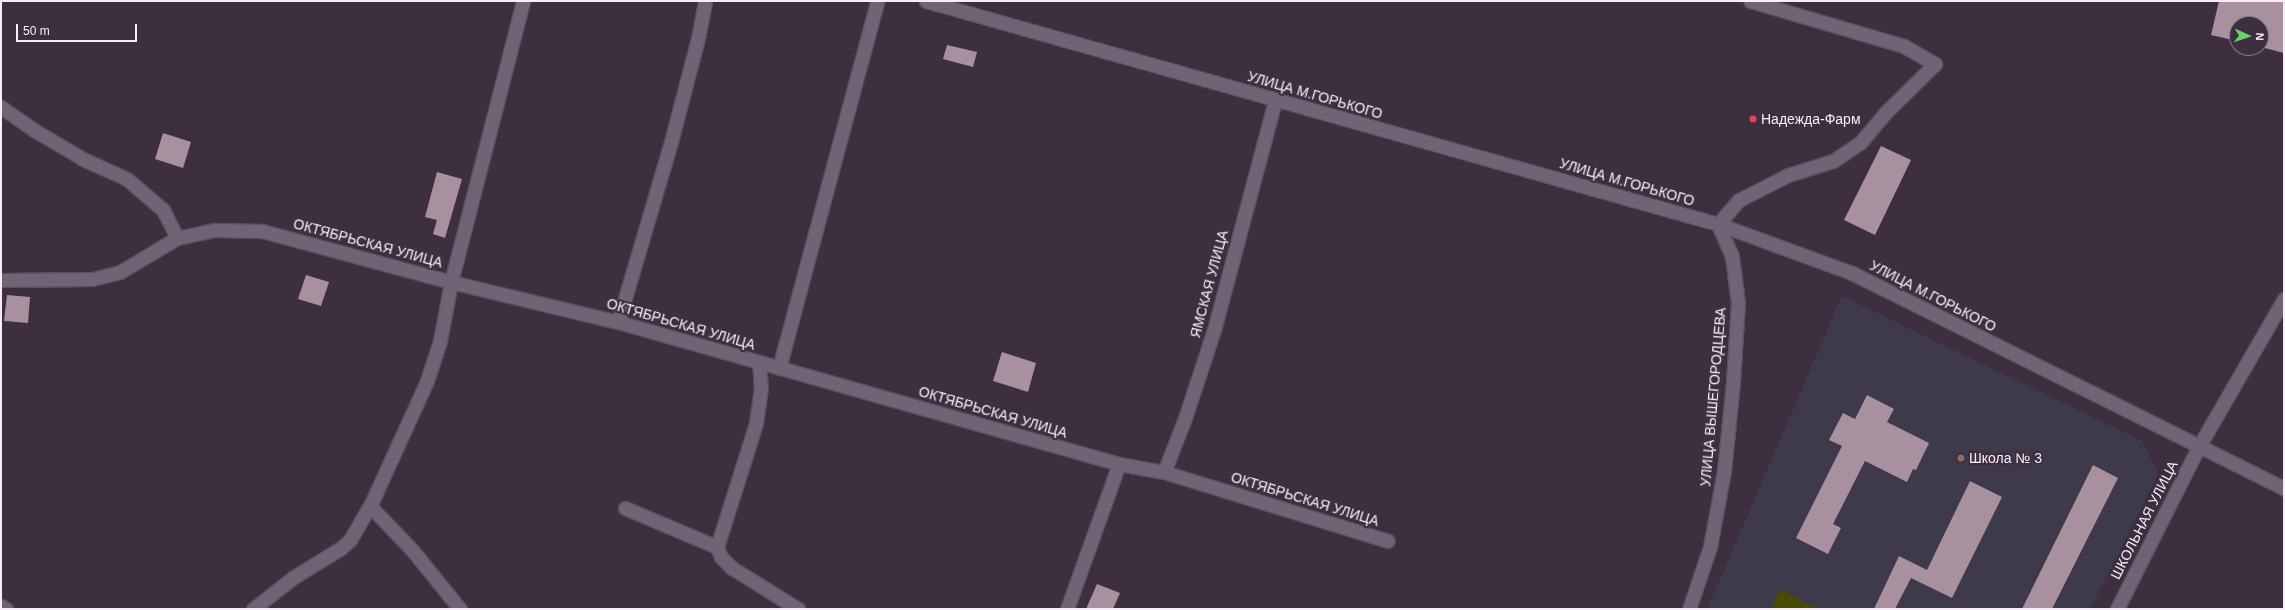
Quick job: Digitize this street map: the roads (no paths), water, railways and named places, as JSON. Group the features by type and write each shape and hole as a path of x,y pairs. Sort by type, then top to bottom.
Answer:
{"street":[{"path":"253,609 294,577 341,548 357,530 370,506 427,380 440,341 451,282 523,1"},
{"path":"618,322 672,138 698,38 705,1"},
{"path":"779,368 877,1"},
{"name":"УЛИЦА М.ГОРЬКОГО","path":"926,1 1718,224 1852,273 2284,488"},
{"path":"1718,224 1739,200 1788,176 1833,161 1860,143 1886,112 1935,64 1904,46 1750,1"},
{"name":"ЯМСКАЯ УЛИЦА","path":"1164,472 1185,418 1214,330 1275,100"},
{"path":"1,107 34,130 83,159 127,179 163,210 177,238"},
{"name":"УЛИЦА ВЫШЕГОРОДЦЕВА","path":"1689,609 1710,547 1724,471 1734,382 1738,303 1732,256 1718,224"},
{"name":"ОКТЯБРЬСКАЯ УЛИЦА","path":"1,280 92,280 120,272 177,238 216,230 262,231 451,282 618,322 1119,464 1164,472 1388,541"},
{"name":"ШКОЛЬНАЯ УЛИЦА","path":"2117,609 2199,446 2278,319 2284,298"},
{"path":"759,362 760,389 756,423 717,547 720,557 732,568 798,609"},
{"path":"1067,609 1119,464"},
{"path":"370,506 413,551 460,609"},
{"path":"625,508 717,547"},
{"path":"1,606 6,609"}],"place":[{"name":"Надежда-Фарм","path":"1753,119"},
{"name":"Школа № 3","path":"1961,458"}]}
